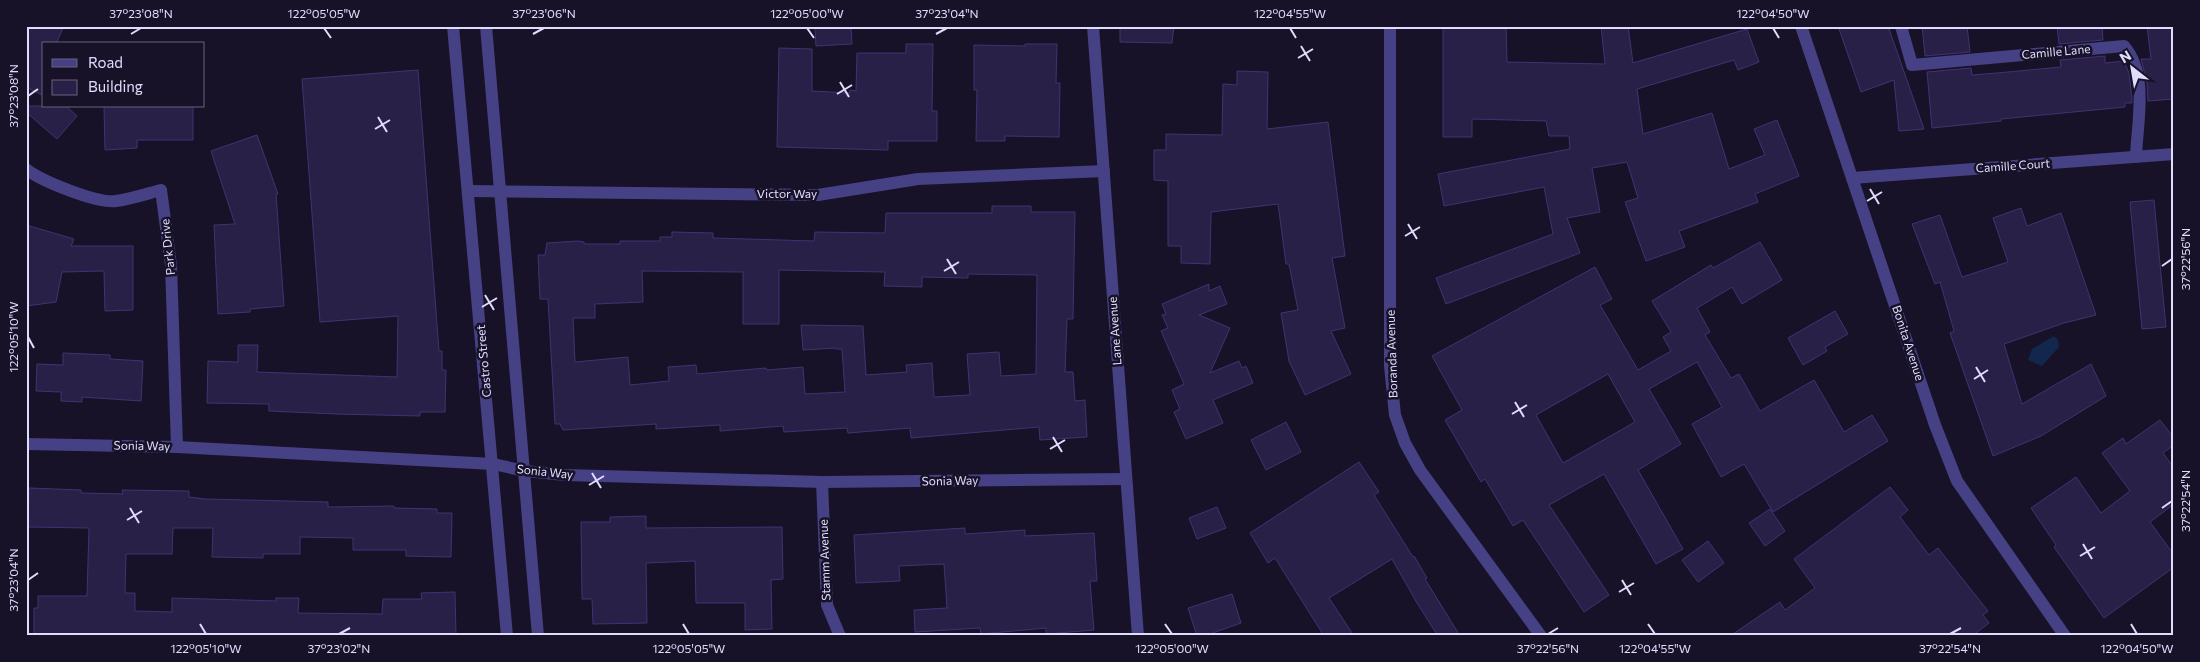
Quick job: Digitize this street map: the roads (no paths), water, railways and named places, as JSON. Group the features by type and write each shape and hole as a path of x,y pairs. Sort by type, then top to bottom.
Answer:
{"street":[{"name":"Castro Street","path":"453,26 507,636"},
{"path":"486,26 538,636"},
{"name":"Lane Avenue","path":"1093,26 1138,636"},
{"name":"Boranda Avenue","path":"1390,26 1390,366 1395,415 1405,443 1420,470 1541,636"},
{"name":"Bonita Avenue","path":"1801,26 1935,425 1957,481 2065,636"},
{"name":"Camille Lane","path":"1901,26 1912,65 2124,46 2133,59 2140,84 2136,157"},
{"name":"Camille Court","path":"1852,178 2174,154"},
{"name":"Park Drive","path":"26,169 36,178 69,190 114,202 161,190 171,265 177,447"},
{"name":"Victor Way","path":"469,191 818,195 918,179 1104,172"},
{"name":"Sonia Way","path":"26,444 177,447 493,464 525,471 565,475 822,482 1125,479"},
{"name":"Stamm Avenue","path":"822,482 827,605 840,636"}],"water":[{"path":"2054,336 2058,340 2059,347 2042,366 2028,360 2032,349"}]}
